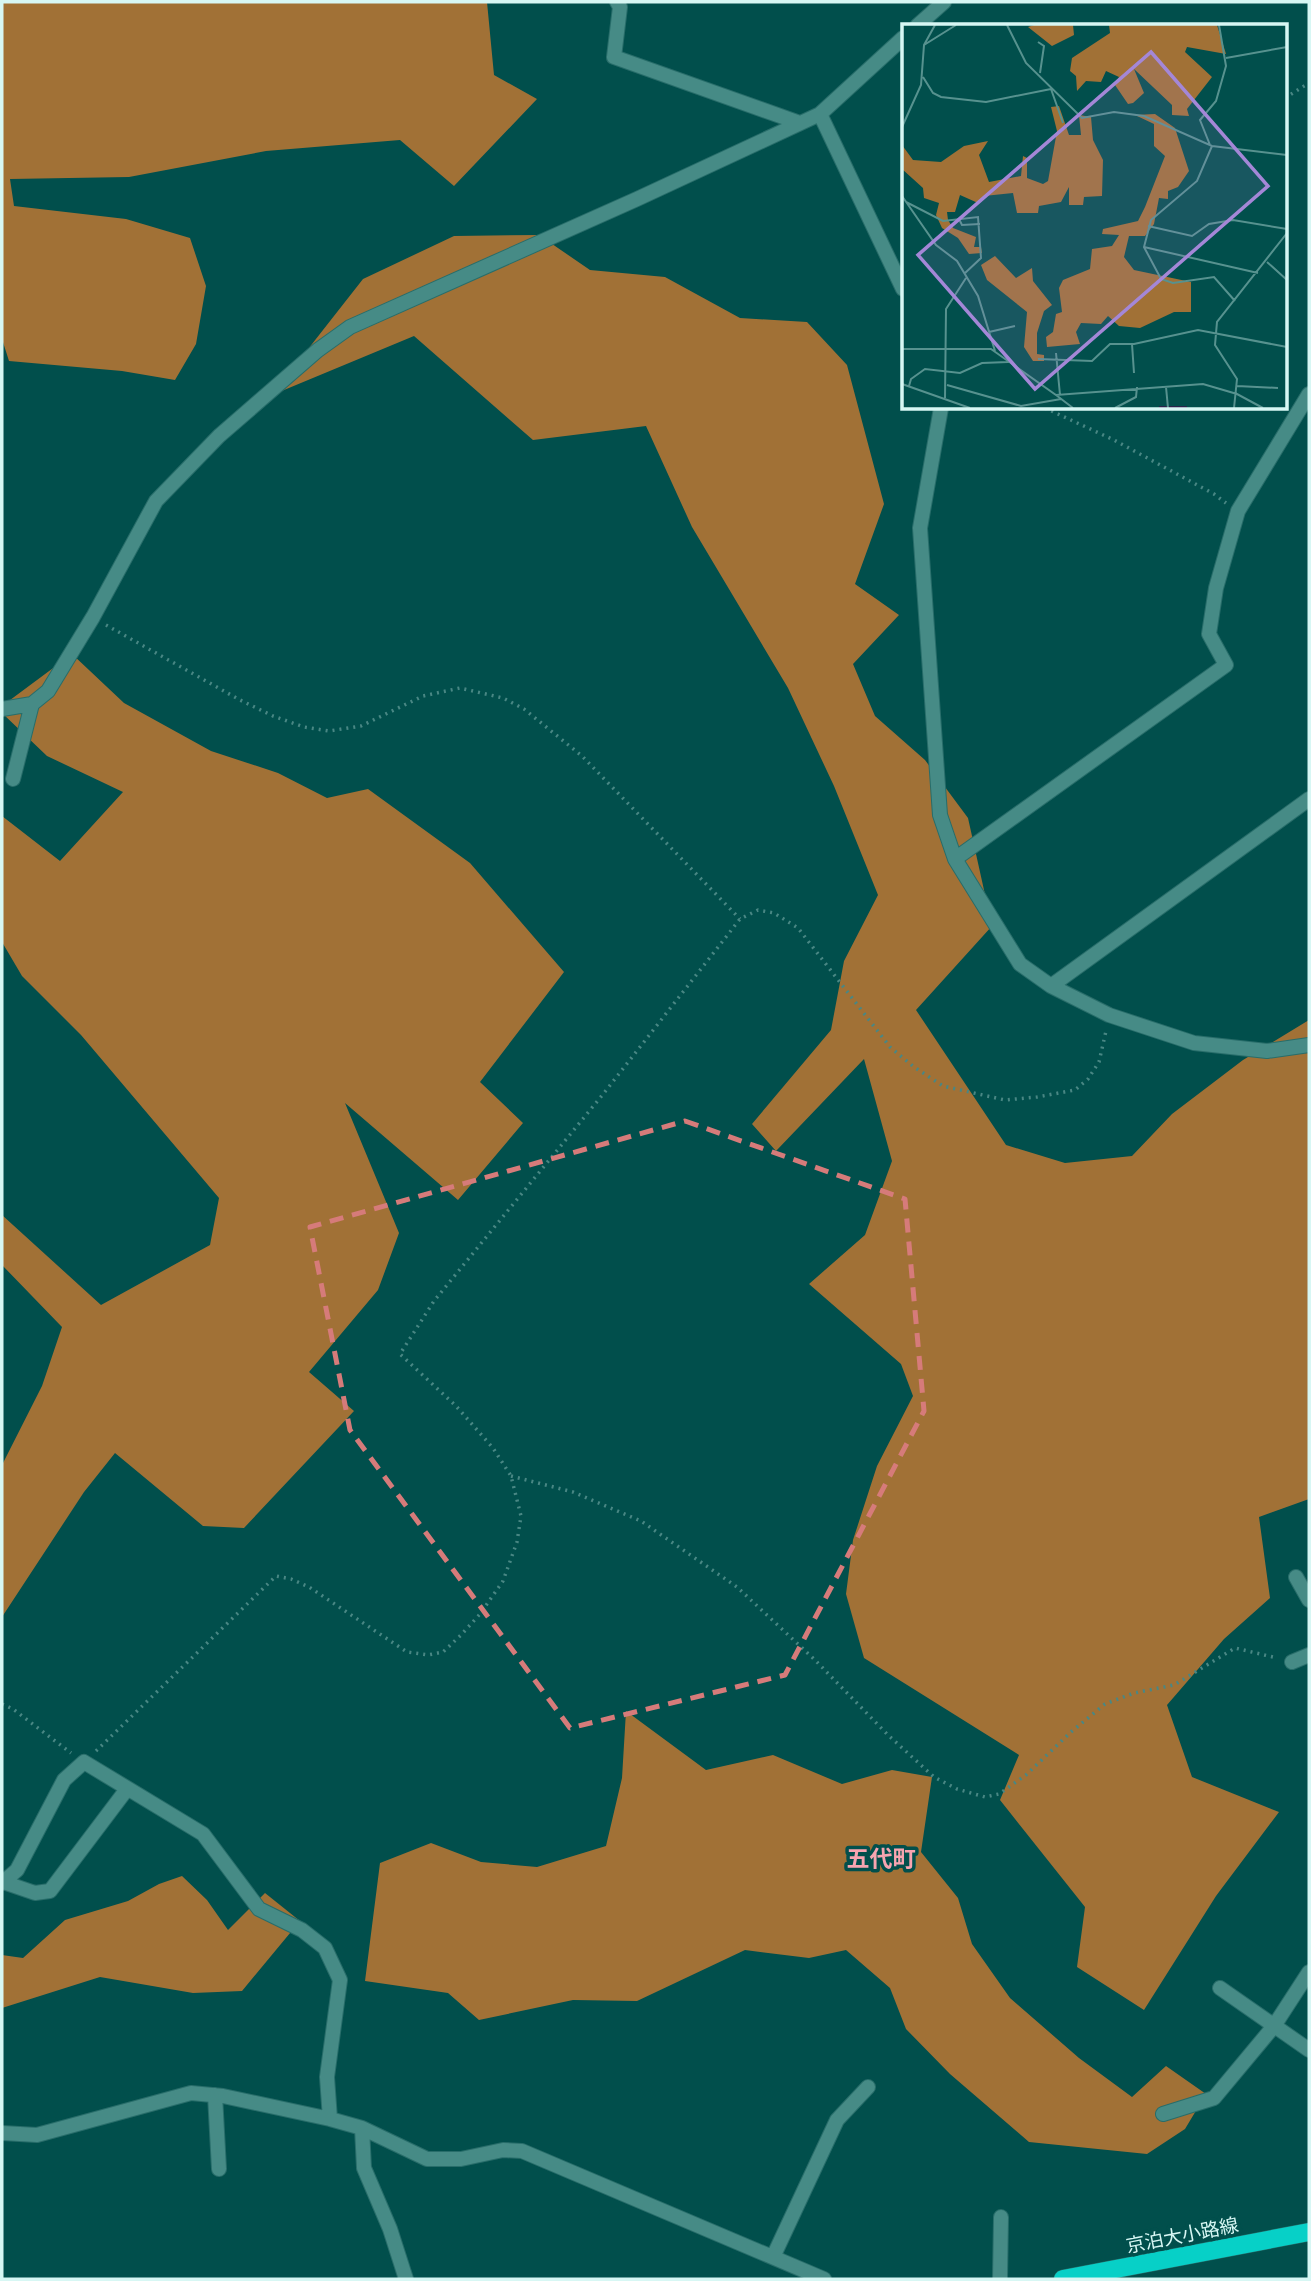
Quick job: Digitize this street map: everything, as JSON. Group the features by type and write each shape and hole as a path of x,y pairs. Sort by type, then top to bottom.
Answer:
{"main road":[{"name":"京泊大小路線","path":"1063,2279 1309,2232"}],"street":[{"path":"617,2 620,7 614,57 800,123"},
{"path":"919,24 944,2"},
{"path":"2,709 32,704 48,691 93,617 156,501 219,436 318,350 350,327 820,114 902,39"},
{"path":"820,114 902,287"},
{"path":"955,859 1226,665 1209,634 1216,588 1238,511 1309,394"},
{"path":"941,410 920,528 940,815 955,859 1020,964 1051,986 1109,1014 1194,1043 1267,1051 1309,1045"},
{"path":"13,779 32,704"},
{"path":"1051,986 1309,799"},
{"path":"1296,1577 1309,1600"},
{"path":"1292,1662 1309,1655"},
{"path":"4,1878 17,1870 64,1780 83,1762 203,1834 259,1909 302,1930 325,1948 340,1980 327,2077 330,2119"},
{"path":"4,1878 35,1893 50,1891 127,1789"},
{"path":"1163,2114 1214,2098 1274,2026 1309,1972"},
{"path":"1220,1988 1309,2050"},
{"path":"773,2258 837,2120 868,2087"},
{"path":"2,2133 37,2135 191,2093 215,2095 362,2128 427,2159 461,2159 503,2150 522,2151 824,2279"},
{"path":"215,2095 219,2169"},
{"path":"362,2128 364,2168 390,2229 406,2279"},
{"path":"1000,2279 1001,2217"}],"path":[{"path":"1286,97 1309,83"},
{"path":"1049,410 1114,440 1214,494 1238,511"},
{"path":"93,617 240,700 304,727 329,731 360,726 423,696 460,688 503,698 524,709 582,756 740,919"},
{"path":"2,1704 13,1709 83,1762 276,1576 309,1587 407,1652 428,1656 443,1652 480,1614 503,1581 517,1542 521,1516 511,1476 493,1448 456,1406 400,1354 434,1301 604,1093 740,919 758,910 766,911 798,928 890,1047 943,1086 976,1095 1005,1100 1075,1090 1088,1079 1099,1062 1109,1014"},
{"path":"511,1476 573,1492 641,1521 737,1587 934,1777 985,1797 999,1794 1026,1775 1105,1704 1134,1693 1174,1685 1235,1647 1292,1662"}],"highlighted area":[{"path":"685,1121 905,1199 924,1411 785,1675 570,1728 350,1430 310,1227"}],"shaded area":[{"path":"2,2 487,2 494,75 537,99 454,186 400,140 266,151 129,177 10,179 14,206 126,219 190,238 206,286 196,344 175,380 122,371 9,361 2,339"},
{"path":"539,235 590,270 665,277 740,318 807,322 847,365 884,504 855,584 899,615 853,664 875,716 925,760 968,818 992,926 916,1010 1006,1145 1065,1163 1132,1156 1172,1114 1243,1060 1309,1020 1309,1499 1259,1517 1270,1598 1224,1639 1167,1705 1192,1777 1279,1812 1216,1896 1144,2010 1077,1967 1085,1907 1000,1800 1019,1755 864,1658 846,1594 853,1540 877,1466 913,1396 901,1364 809,1284 865,1235 892,1161 864,1059 776,1151 752,1124 831,1030 844,961 878,895 834,786 788,688 692,527 646,426 533,440 414,336 272,395 363,279 454,236"},
{"path":"72,654 124,703 211,751 278,773 327,798 368,789 470,863 564,972 480,1082 523,1123 458,1200 345,1103 399,1233 378,1290 309,1372 354,1411 244,1528 203,1526 115,1453 84,1492 2,1617 2,1465 42,1386 62,1327 2,1265 2,1215 101,1305 210,1245 219,1198 81,1035 22,976 2,942 2,816 60,861 123,792 47,756 2,713 2,706"},
{"path":"626,1711 706,1770 773,1755 842,1784 892,1770 932,1777 921,1852 958,1898 972,1944 1010,1998 1079,2058 1132,2097 1166,2066 1206,2094 1185,2129 1147,2154 1029,2142 950,2074 906,2029 890,1988 846,1950 809,1958 745,1950 637,2001 573,2000 479,2020 448,1993 365,1981 380,1863 431,1843 481,1862 537,1867 606,1846 622,1778"},
{"path":"182,1876 207,1900 228,1930 265,1893 300,1921 242,1991 193,1993 100,1977 2,2008 2,1955 23,1958 65,1920 128,1901 159,1884"}],"district":[{"name":"五代町","path":"881,1859"}]}
